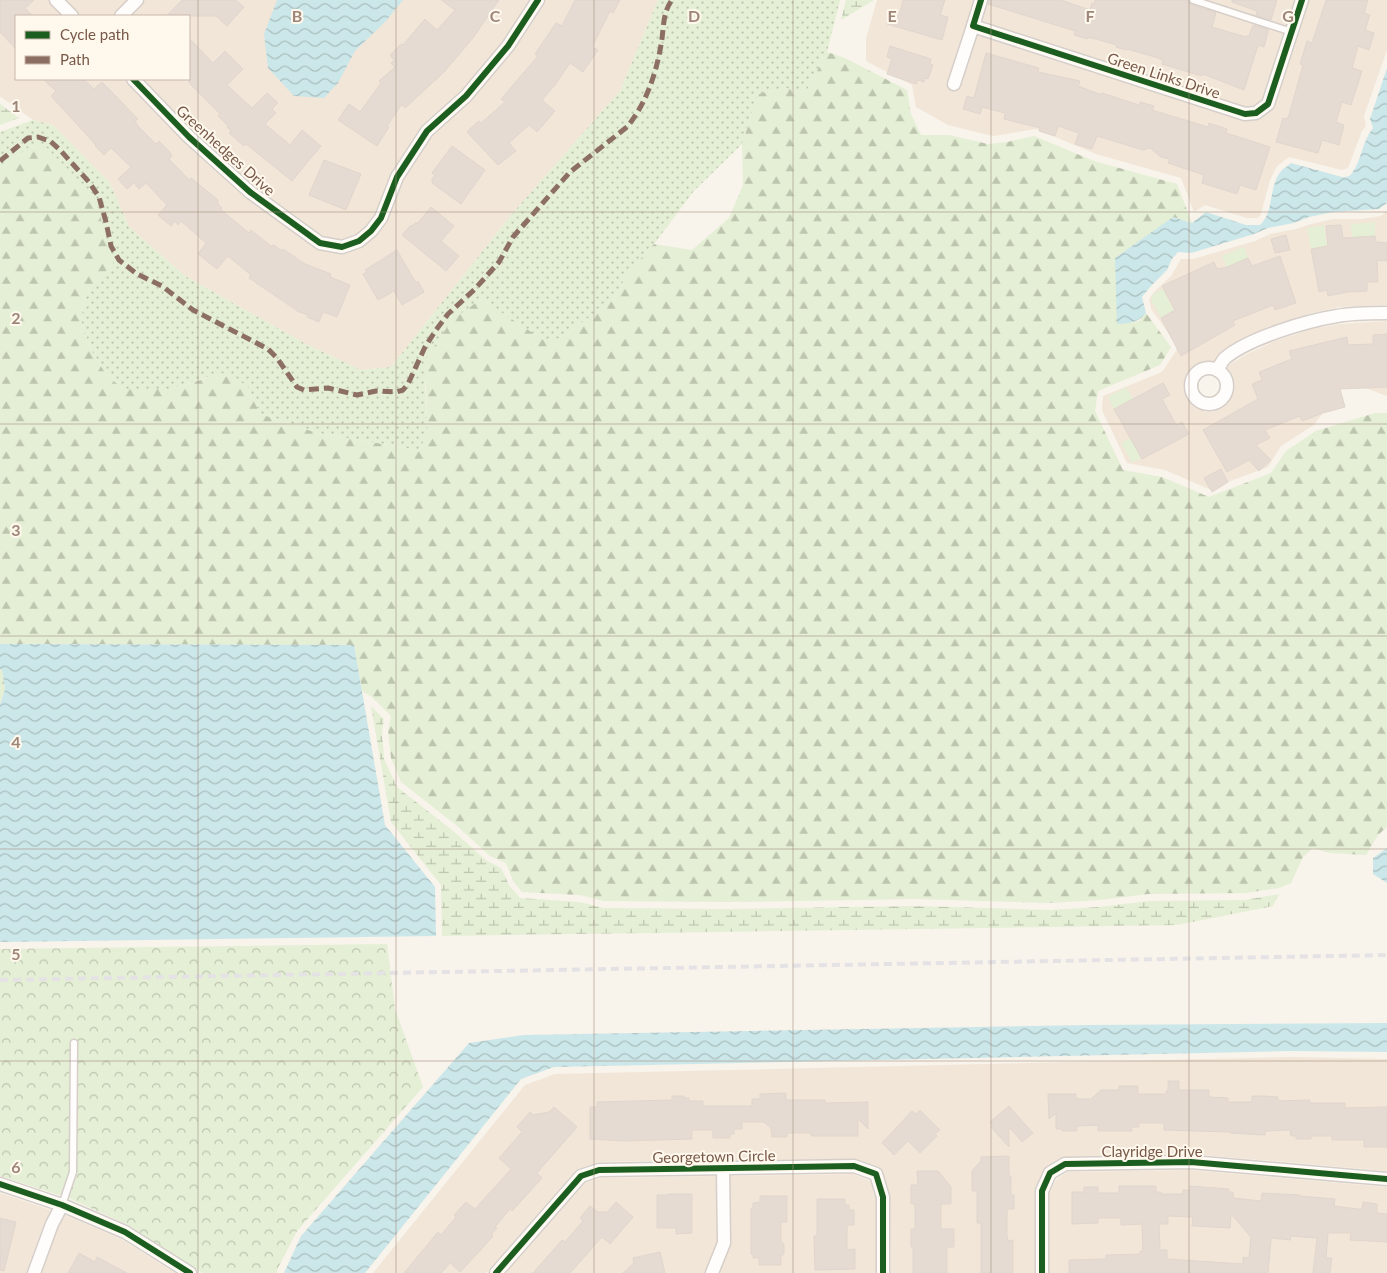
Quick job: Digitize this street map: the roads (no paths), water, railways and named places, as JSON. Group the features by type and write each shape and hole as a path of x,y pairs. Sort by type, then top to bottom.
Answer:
{"street":[{"path":"56,0 71,15"},
{"path":"122,15 137,0"},
{"name":"Greenhedges Drive","path":"134,80 190,137 250,192 320,243 342,247 359,241 371,231 381,218 397,177 427,131 466,96 484,75 508,46 538,0"},
{"path":"954,84 981,0"},
{"name":"Green Links Drive","path":"973,26 1245,114 1256,113 1268,104 1302,0"},
{"path":"1217,370 1224,358 1244,346 1310,321 1338,316 1387,313"},
{"name":"Clayridge Drive","path":"1042,1273 1042,1191 1050,1174 1065,1164 1190,1162 1387,1179"},
{"name":"Georgetown Circle","path":"496,1273 581,1176 599,1170 854,1166 876,1174 883,1197 884,1273"},
{"path":"712,1273 724,1242 723,1168"},
{"path":"0,1184 62,1205 125,1232 190,1273"},
{"path":"34,1273 52,1224 62,1205"}],"lane":[{"path":"1193,0 1292,32"},
{"path":"62,1205 73,1172 74,1043"}],"water":[{"path":"277,0 403,0 386,21 355,51 338,83 324,98 294,96 268,68 264,34"},
{"path":"1387,68 1387,203 1379,209 1333,212 1309,217 1191,253 1178,252 1167,270 1142,297 1146,313 1140,319 1133,322 1117,324 1115,258 1173,217 1192,223 1206,212 1246,225 1260,225 1268,213 1278,176 1291,163 1342,177 1350,175 1373,128 1370,119"},
{"path":"0,644 354,645 385,825 435,887 436,936 0,942 0,705 5,689 2,670 0,669"},
{"path":"1387,848 1387,883 1373,874 1373,858"},
{"path":"1387,1023 1387,1052 1290,1051 554,1067 521,1079 365,1273 284,1273 301,1236 469,1043 524,1035 1090,1025"}],"railway":[{"path":"0,980 1387,955"}]}
